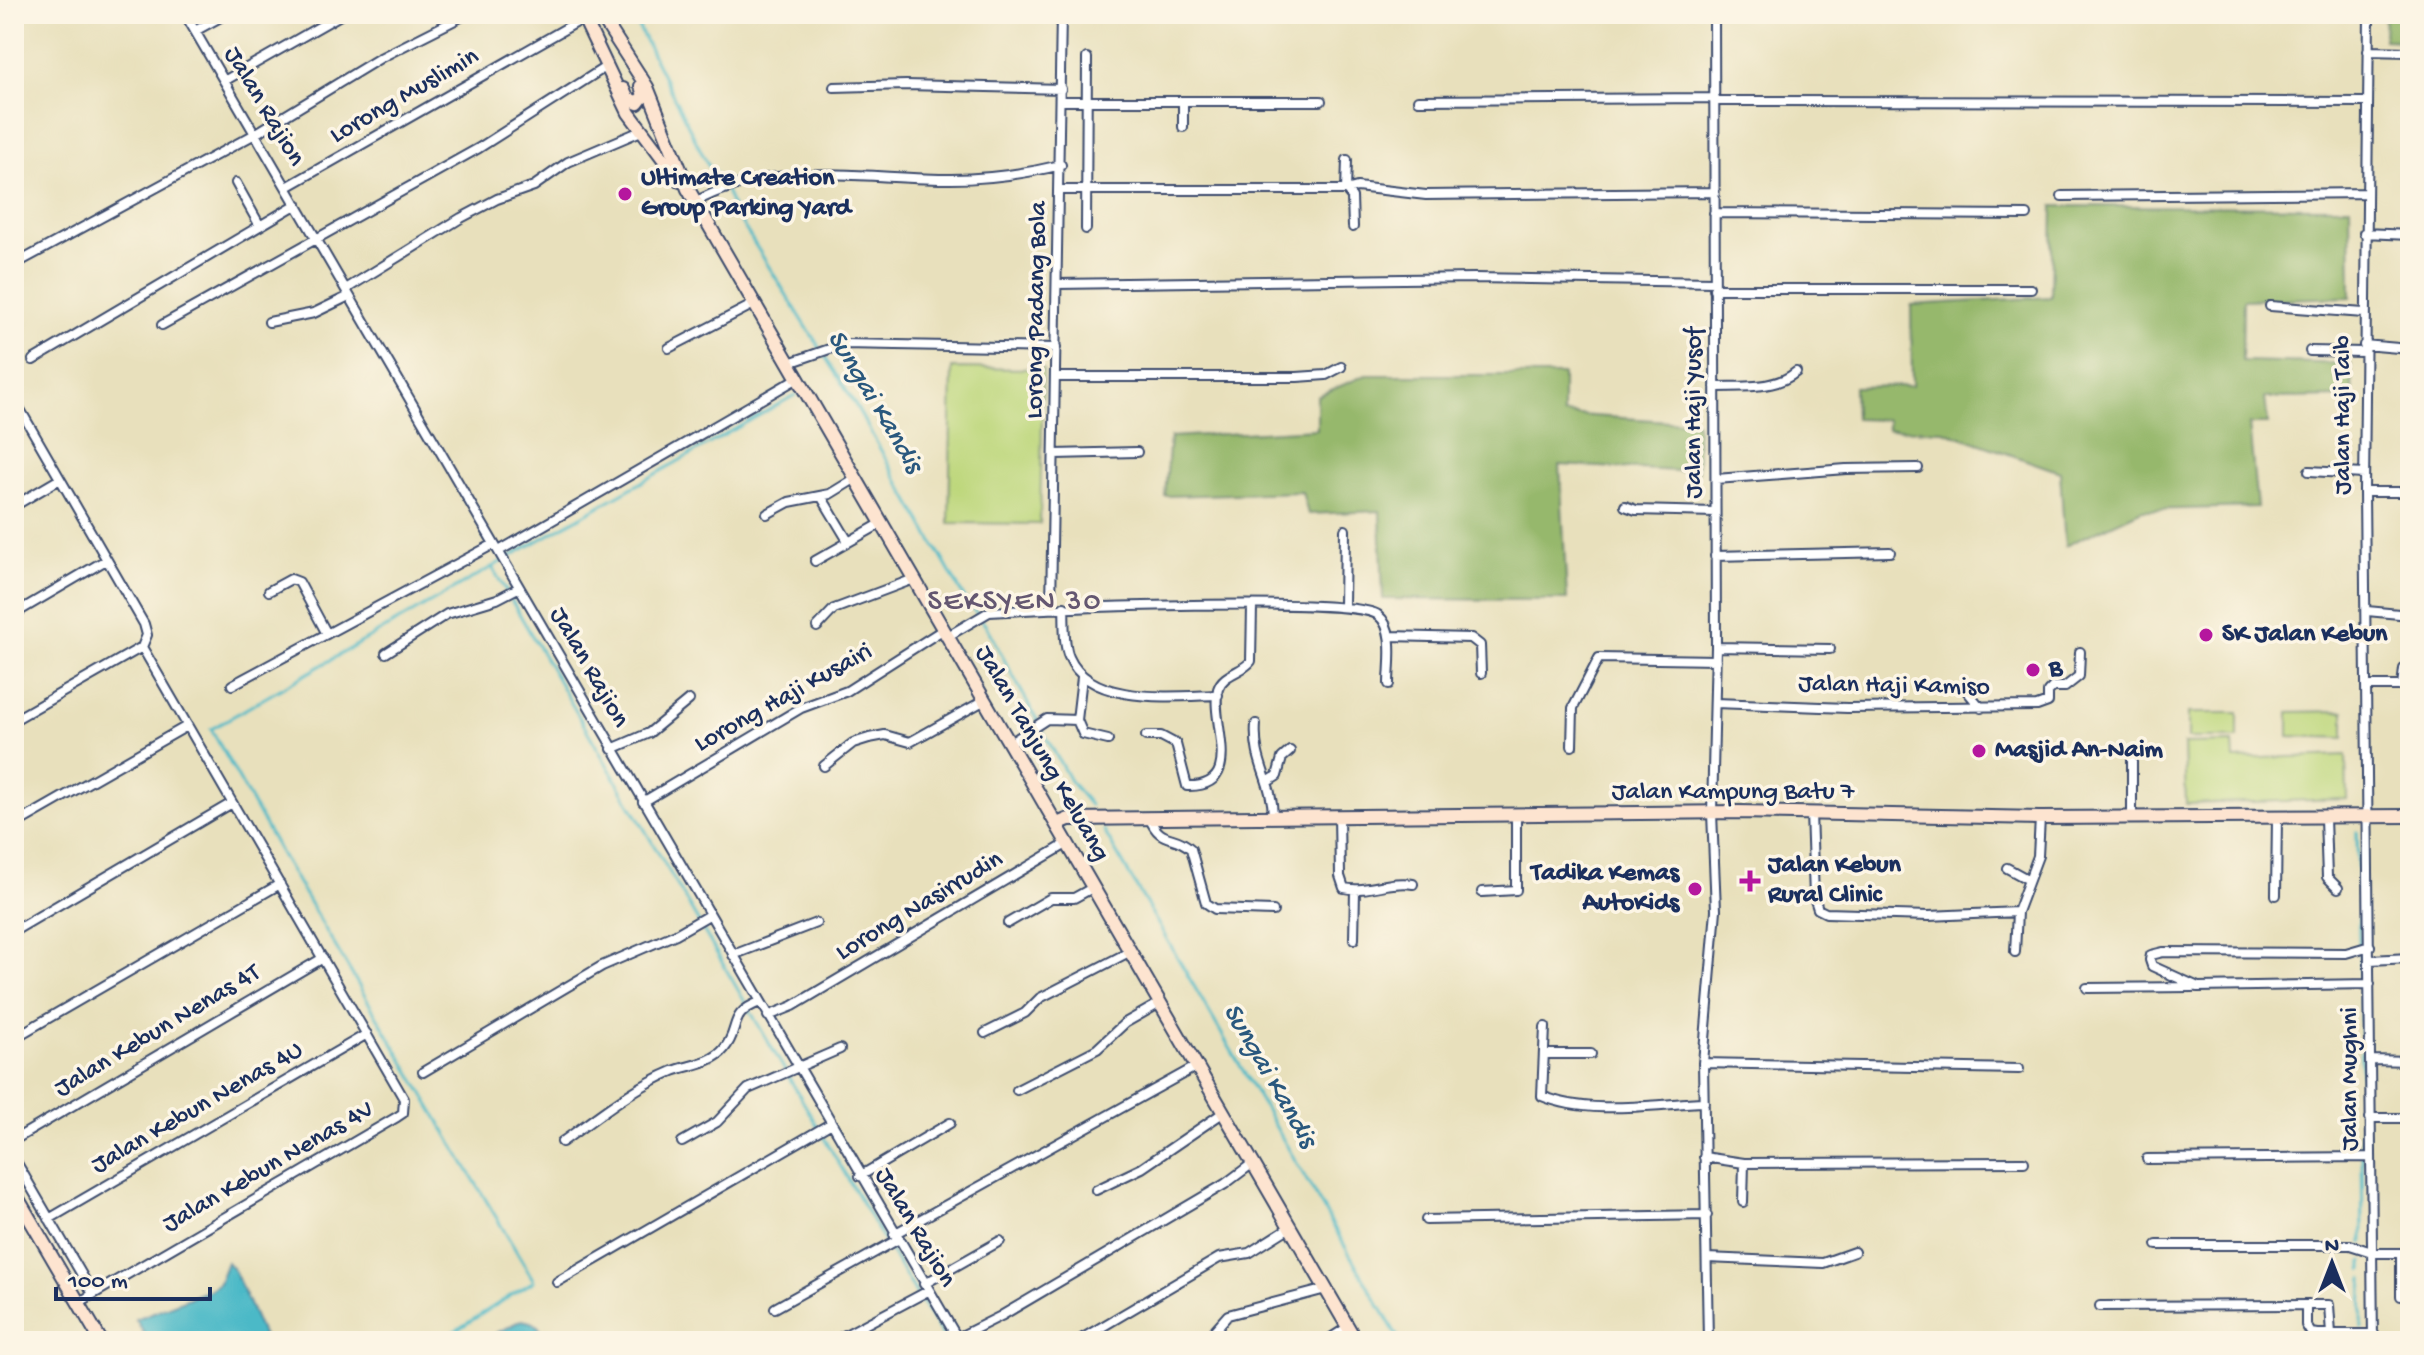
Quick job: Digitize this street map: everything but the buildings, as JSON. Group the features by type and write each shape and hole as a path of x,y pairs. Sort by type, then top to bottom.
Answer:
{"main road":[{"name":"Jalan Tanjung Keluang","path":"583,16 629,113 688,189"},
{"name":"Jalan Tanjung Keluang","path":"603,18 647,87 695,202 1253,1163 1322,1290 1336,1334 1356,1341"},
{"path":"607,66 617,75 627,98 632,102 641,101 644,95 626,54"},
{"name":"Jalan Kampung Batu 7","path":"1057,824 1069,819 1273,815 1516,817 1811,813 2040,818 2410,816"},
{"path":"14,1192 101,1341"}],"street":[{"name":"Jalan Rajion","path":"185,14 252,135 297,204 315,242 347,292 517,588 645,800 707,916 733,955 828,1126 863,1175 895,1239 958,1339"},
{"path":"195,31 226,14"},
{"path":"224,81 342,14"},
{"path":"19,262 252,135 380,58 467,14"},
{"path":"603,18 617,14"},
{"name":"Lorong Padang Bola","path":"1051,607 1061,165 1061,14"},
{"name":"Jalan Haji Yusof","path":"1708,1341 1703,1063 1716,910 1712,813 1716,660 1714,14"},
{"name":"Jalan Haji Taib","path":"2368,817 2364,233 2369,14"},
{"name":"Lorong Muslimin","path":"287,187 583,16"},
{"path":"2368,51 2410,52"},
{"path":"1086,229 1087,58"},
{"path":"162,325 479,148 607,66"},
{"path":"834,87 906,85 1061,89"},
{"path":"1418,100 2367,102"},
{"path":"1061,101 1321,101"},
{"path":"1183,101 1183,127"},
{"path":"269,322 314,313 473,212 534,186 568,162 641,131"},
{"path":"1347,160 1346,190 1352,197 1353,227"},
{"path":"695,202 736,183 813,174 990,178 1061,165"},
{"path":"236,183 260,226"},
{"path":"1060,190 1377,188 1426,195 1714,192"},
{"path":"2062,196 2366,193"},
{"path":"33,360 297,204"},
{"path":"1714,213 2027,215"},
{"path":"2364,233 2410,235"},
{"path":"1057,284 1474,278 2031,289"},
{"path":"669,348 754,304"},
{"path":"2270,306 2364,313"},
{"path":"789,363 831,346 1056,348"},
{"path":"2310,351 2410,349"},
{"path":"1056,377 1297,377 1326,375 1341,367"},
{"path":"1715,387 1760,386 1786,381 1796,372"},
{"path":"232,685 470,557 496,550 798,378"},
{"path":"14,399 144,624 147,635 142,647 14,720"},
{"path":"1055,454 1137,452"},
{"path":"1716,479 1846,469 1918,468"},
{"path":"2309,471 2364,474"},
{"path":"767,514 789,502 821,496 856,478"},
{"path":"14,506 60,479"},
{"path":"2364,492 2410,492"},
{"path":"821,496 848,541"},
{"path":"1625,506 1636,510 1715,512"},
{"path":"815,561 882,523"},
{"path":"1344,606 1345,530"},
{"path":"1715,556 1890,552"},
{"path":"14,614 106,560"},
{"path":"269,591 291,579 299,582 327,634"},
{"path":"817,627 834,609 914,579"},
{"path":"386,653 447,614 497,599 517,588"},
{"path":"1146,736 1161,736 1176,744 1187,786 1201,786 1214,779 1222,762 1218,695 1227,677 1251,661 1252,606"},
{"path":"1051,607 1344,606 1372,610 1382,617 1389,636 1389,684"},
{"name":"Lorong Haji Kusairi","path":"645,800 801,708 847,691 946,632 989,612 1051,607"},
{"path":"1064,607 1067,653 1082,677 1136,696 1218,695"},
{"path":"2367,611 2410,615"},
{"path":"1389,636 1471,638 1480,645 1481,673"},
{"path":"142,647 367,1034"},
{"path":"1716,647 1830,649"},
{"name":"Jalan Haji Kamiso","path":"1715,703 1847,708 2037,706 2048,702 2048,692 2053,687 2065,687 2079,676 2080,652"},
{"path":"1572,746 1573,708 1599,658 1716,660"},
{"path":"2367,686 2402,686 2404,669 2410,668"},
{"path":"1082,677 1077,720 1083,734 1108,740"},
{"path":"1967,691 1981,708"},
{"path":"612,749 649,733 689,700"},
{"path":"824,766 853,743 885,735 910,742 985,700"},
{"path":"1010,743 1047,719 1077,720"},
{"path":"1256,724 1259,767 1269,781 1273,815"},
{"path":"14,825 187,726"},
{"path":"1269,781 1277,776 1282,758 1290,751"},
{"path":"2132,753 2132,818"},
{"path":"14,931 232,803"},
{"path":"1811,813 1814,897 1818,909 1826,913 1929,916 2017,912"},
{"path":"1339,815 1340,876 1344,888 1355,891 1413,884"},
{"path":"1149,816 1154,830 1163,838 1185,843 1191,849 1206,903 1215,909 1273,911"},
{"path":"1482,892 1516,890 1516,817"},
{"path":"2276,895 2277,817"},
{"name":"Jalan Mughni","path":"2368,817 2363,949 2370,960 2374,1337"},
{"path":"2015,952 2017,912 2038,856 2040,818"},
{"path":"2325,818 2327,877 2338,888"},
{"name":"Lorong Nasirrudin","path":"768,1016 793,1006 1068,843"},
{"path":"2007,868 2029,880"},
{"path":"14,1038 280,884"},
{"path":"1008,923 1051,898 1074,898 1094,887"},
{"path":"1354,939 1355,891"},
{"path":"423,1072 602,966 693,926 707,916"},
{"path":"733,955 816,923"},
{"path":"2198,987 2152,966 2151,955 2163,952 2363,949"},
{"path":"985,1033 1025,1013 1040,998 1131,951"},
{"name":"Jalan Kebun Nenas 4T","path":"14,1140 323,958"},
{"path":"2370,960 2410,958"},
{"path":"2087,988 2368,984"},
{"path":"562,1142 630,1095 670,1072 712,1058 724,1049 733,1021 758,1002"},
{"path":"1017,1090 1097,1049 1125,1023 1158,1004"},
{"path":"1545,1027 1542,1096 1561,1104 1617,1106 1704,1102"},
{"name":"Jalan Kebun Nenas 4V","path":"78,1303 403,1113 404,1099 367,1034"},
{"name":"Jalan Kebun Nenas 4U","path":"49,1219 367,1034"},
{"path":"682,1142 717,1122 748,1089 794,1066 840,1049"},
{"path":"1544,1054 1591,1054"},
{"name":"Jalan Mughni","path":"2371,1060 2410,1061"},
{"path":"1703,1063 2019,1069"},
{"path":"775,1308 1197,1066"},
{"path":"1096,1190 1142,1168 1224,1112"},
{"path":"2370,1118 2410,1118"},
{"path":"863,1175 950,1123"},
{"path":"557,1282 828,1126"},
{"path":"1704,1157 1744,1163 2024,1162"},
{"path":"2147,1159 2371,1157"},
{"path":"14,1158 93,1294"},
{"path":"958,1339 1225,1184 1253,1163"},
{"path":"1743,1202 1744,1163"},
{"path":"1426,1220 1707,1215"},
{"path":"1078,1341 1219,1258 1249,1253 1288,1228"},
{"path":"834,1341 1000,1241"},
{"path":"2157,1245 2350,1245 2375,1253 2406,1253 2401,1296"},
{"path":"1707,1258 1823,1263 1854,1252"},
{"path":"1205,1341 1228,1315 1322,1290"},
{"path":"2306,1305 2306,1325 2311,1333 2374,1337"},
{"path":"2100,1306 2329,1305 2331,1334"}],"green space":[{"path":"2385,14 2410,14 2410,41 2384,40"},
{"path":"2053,206 2350,207 2351,297 2243,300 2242,361 2351,364 2353,397 2265,398 2268,424 2249,424 2257,507 2142,510 2065,546 2060,472 1944,431 1887,429 1888,420 1855,419 1854,387 1912,386 1911,305 2051,297"},
{"path":"952,368 1043,369 1040,524 949,523"},
{"path":"1366,375 1563,375 1563,414 1697,423 1698,472 1560,465 1567,600 1383,599 1380,511 1308,514 1302,492 1165,496 1170,437 1317,429 1317,396"},
{"path":"2344,711 2344,738 2289,736 2289,712"},
{"path":"2188,713 2238,713 2238,738 2188,738"},
{"path":"2233,743 2234,759 2346,755 2347,799 2186,804 2184,744"}],"water":[{"path":"227,1262 235,1272 265,1341 148,1341 136,1319 209,1290 219,1283"},
{"path":"521,1320 537,1326 545,1341 482,1341"}],"waterway":[{"name":"Sungai Kandis","path":"632,14 708,165 723,183 734,211 853,401 965,599 986,626 1070,781 1090,805"},
{"path":"492,567 795,395"},
{"path":"439,1341 534,1281 283,858 211,729 492,567 887,1246 946,1341"},
{"name":"Sungai Kandis","path":"1104,831 1400,1341"},
{"path":"2357,832 2361,1035"},
{"path":"2361,1052 2363,1243"},
{"path":"2363,1261 2363,1270"},
{"path":"2362,1328 2363,1278"}],"place":[{"name":"Ultimate Creation Group Parking Yard","path":"625,194"},
{"name":"SK Jalan Kebun","path":"2206,635"},
{"name":"B","path":"2033,670"},
{"name":"Masjid An-Naim","path":"1979,751"},
{"name":"Jalan Kebun Rural Clinic","path":"1750,881"},
{"name":"Tadika Kemas AutoKids","path":"1695,889"}],"district":[{"name":"SEKSYEN 30","path":"1015,603"}]}
